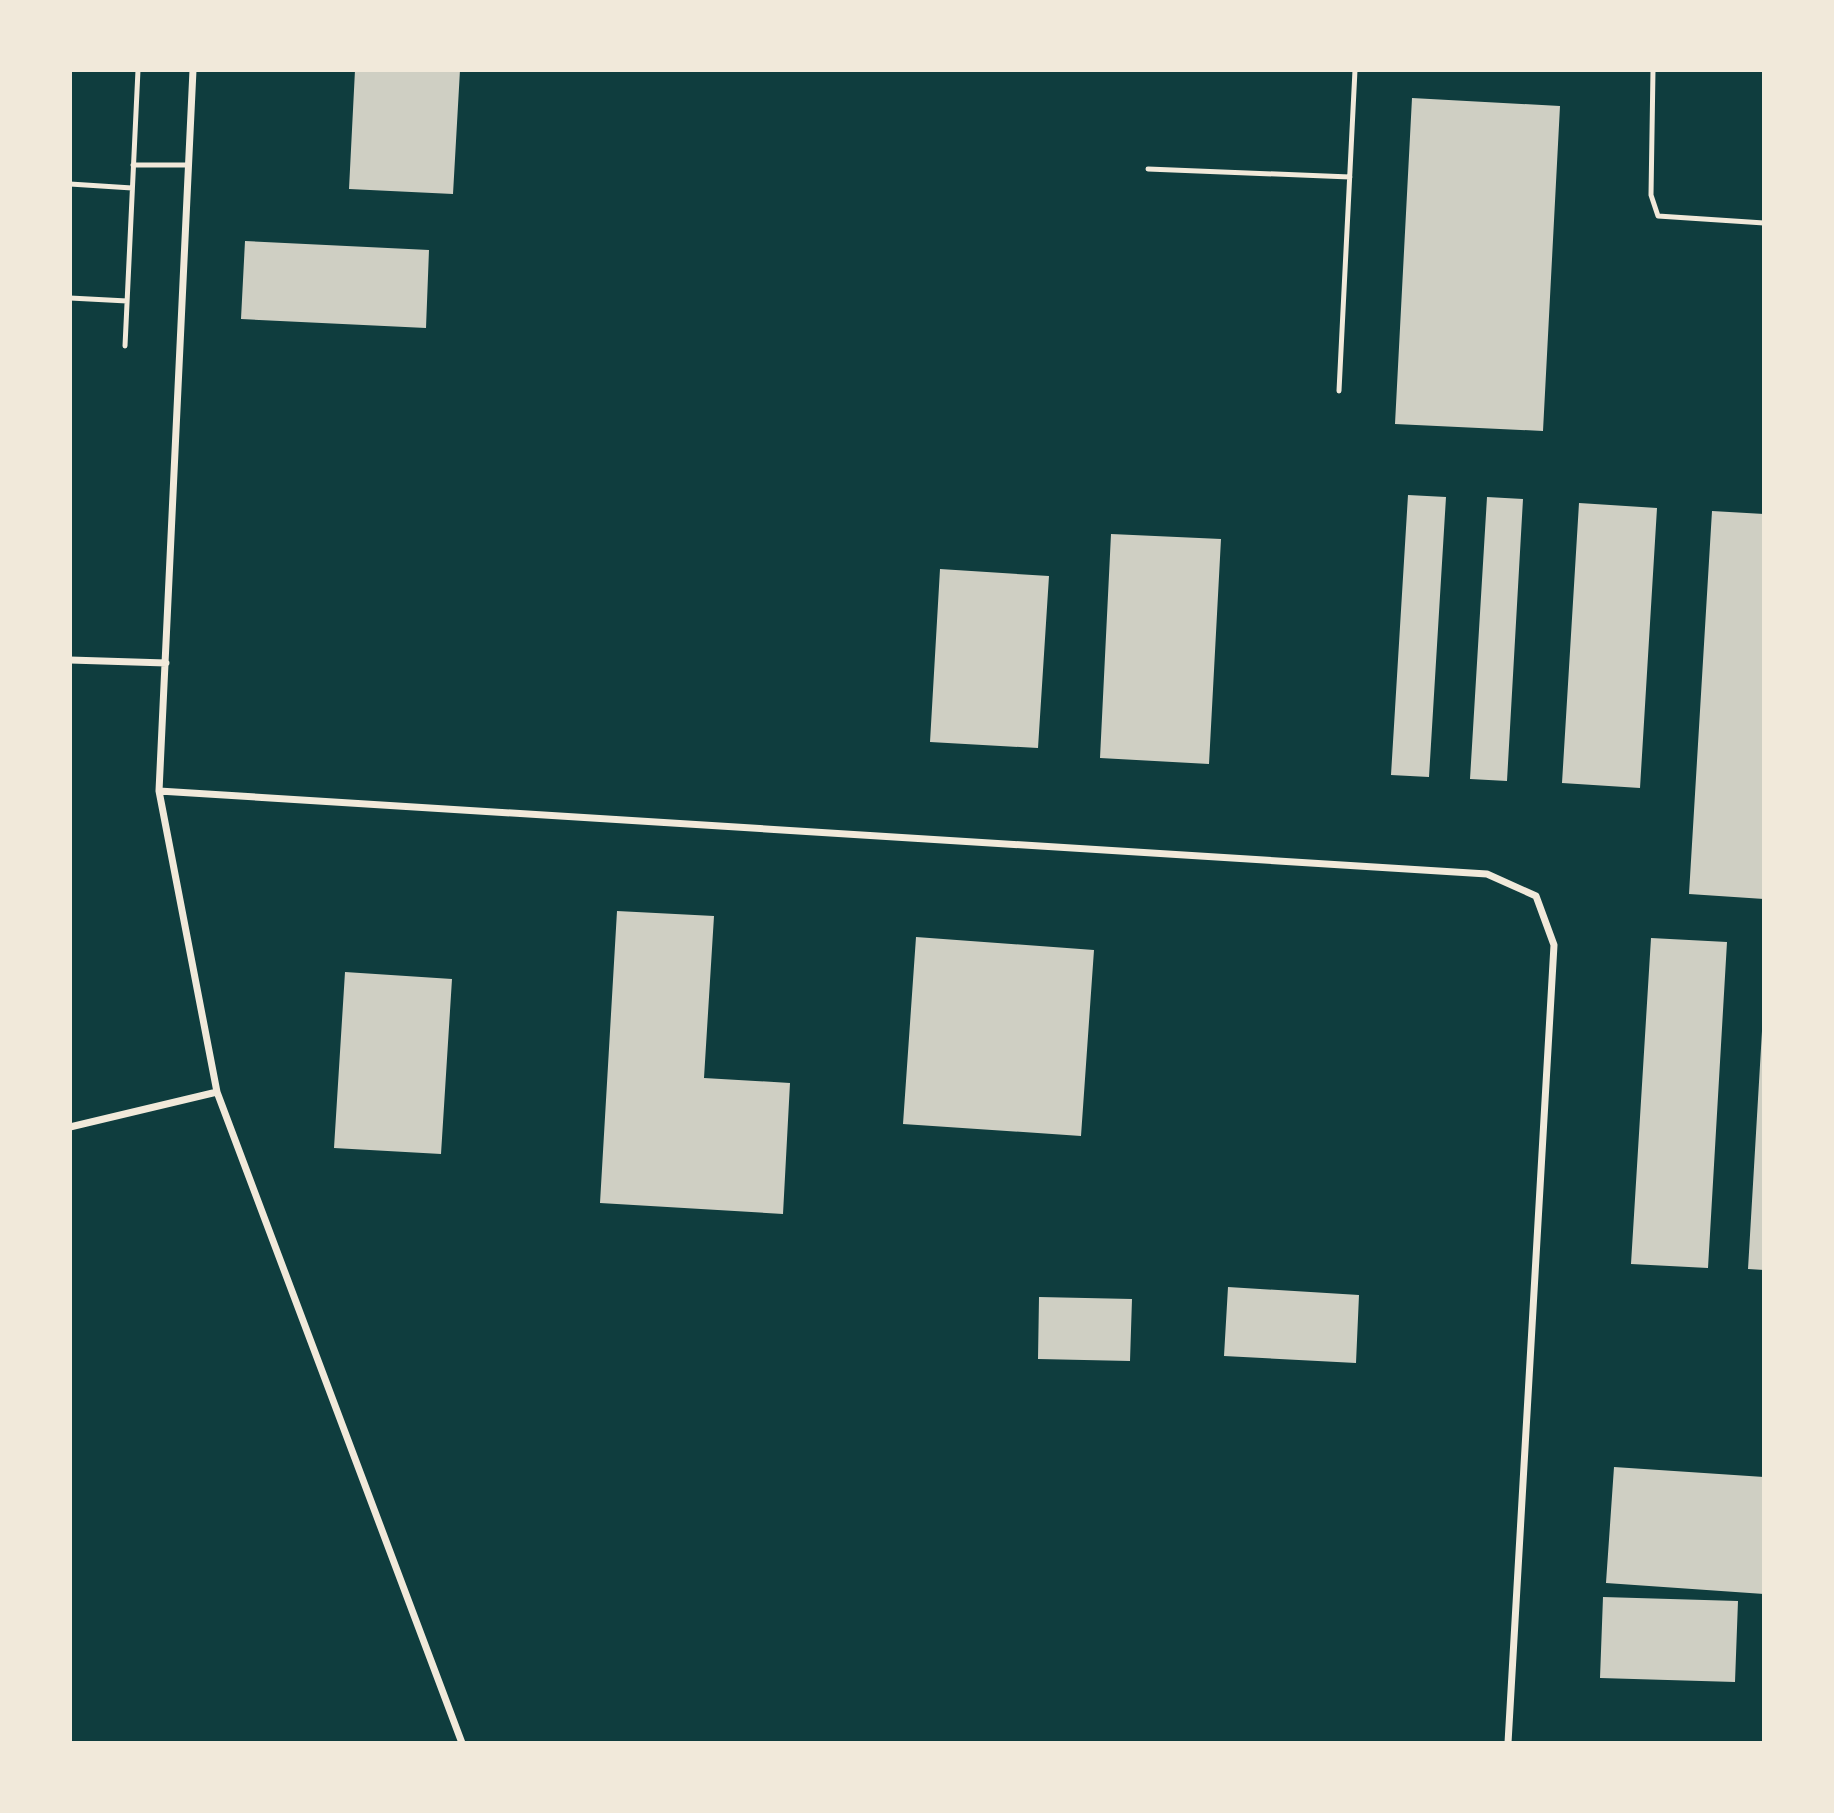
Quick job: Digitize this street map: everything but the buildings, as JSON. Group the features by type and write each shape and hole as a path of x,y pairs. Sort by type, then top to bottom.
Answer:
{"street":[{"path":"193,70 159,791 217,1092 462,1743"},
{"path":"70,660 166,663"},
{"path":"159,791 1487,874 1536,896 1554,945 1508,1743"},
{"path":"70,1127 217,1092"}],"lane":[{"path":"125,346 138,70"},
{"path":"1339,391 1355,70"},
{"path":"1653,70 1651,195 1658,216 1764,223"},
{"path":"133,165 189,165"},
{"path":"1148,169 1350,177"},
{"path":"70,184 132,188"},
{"path":"70,298 127,301"}]}
